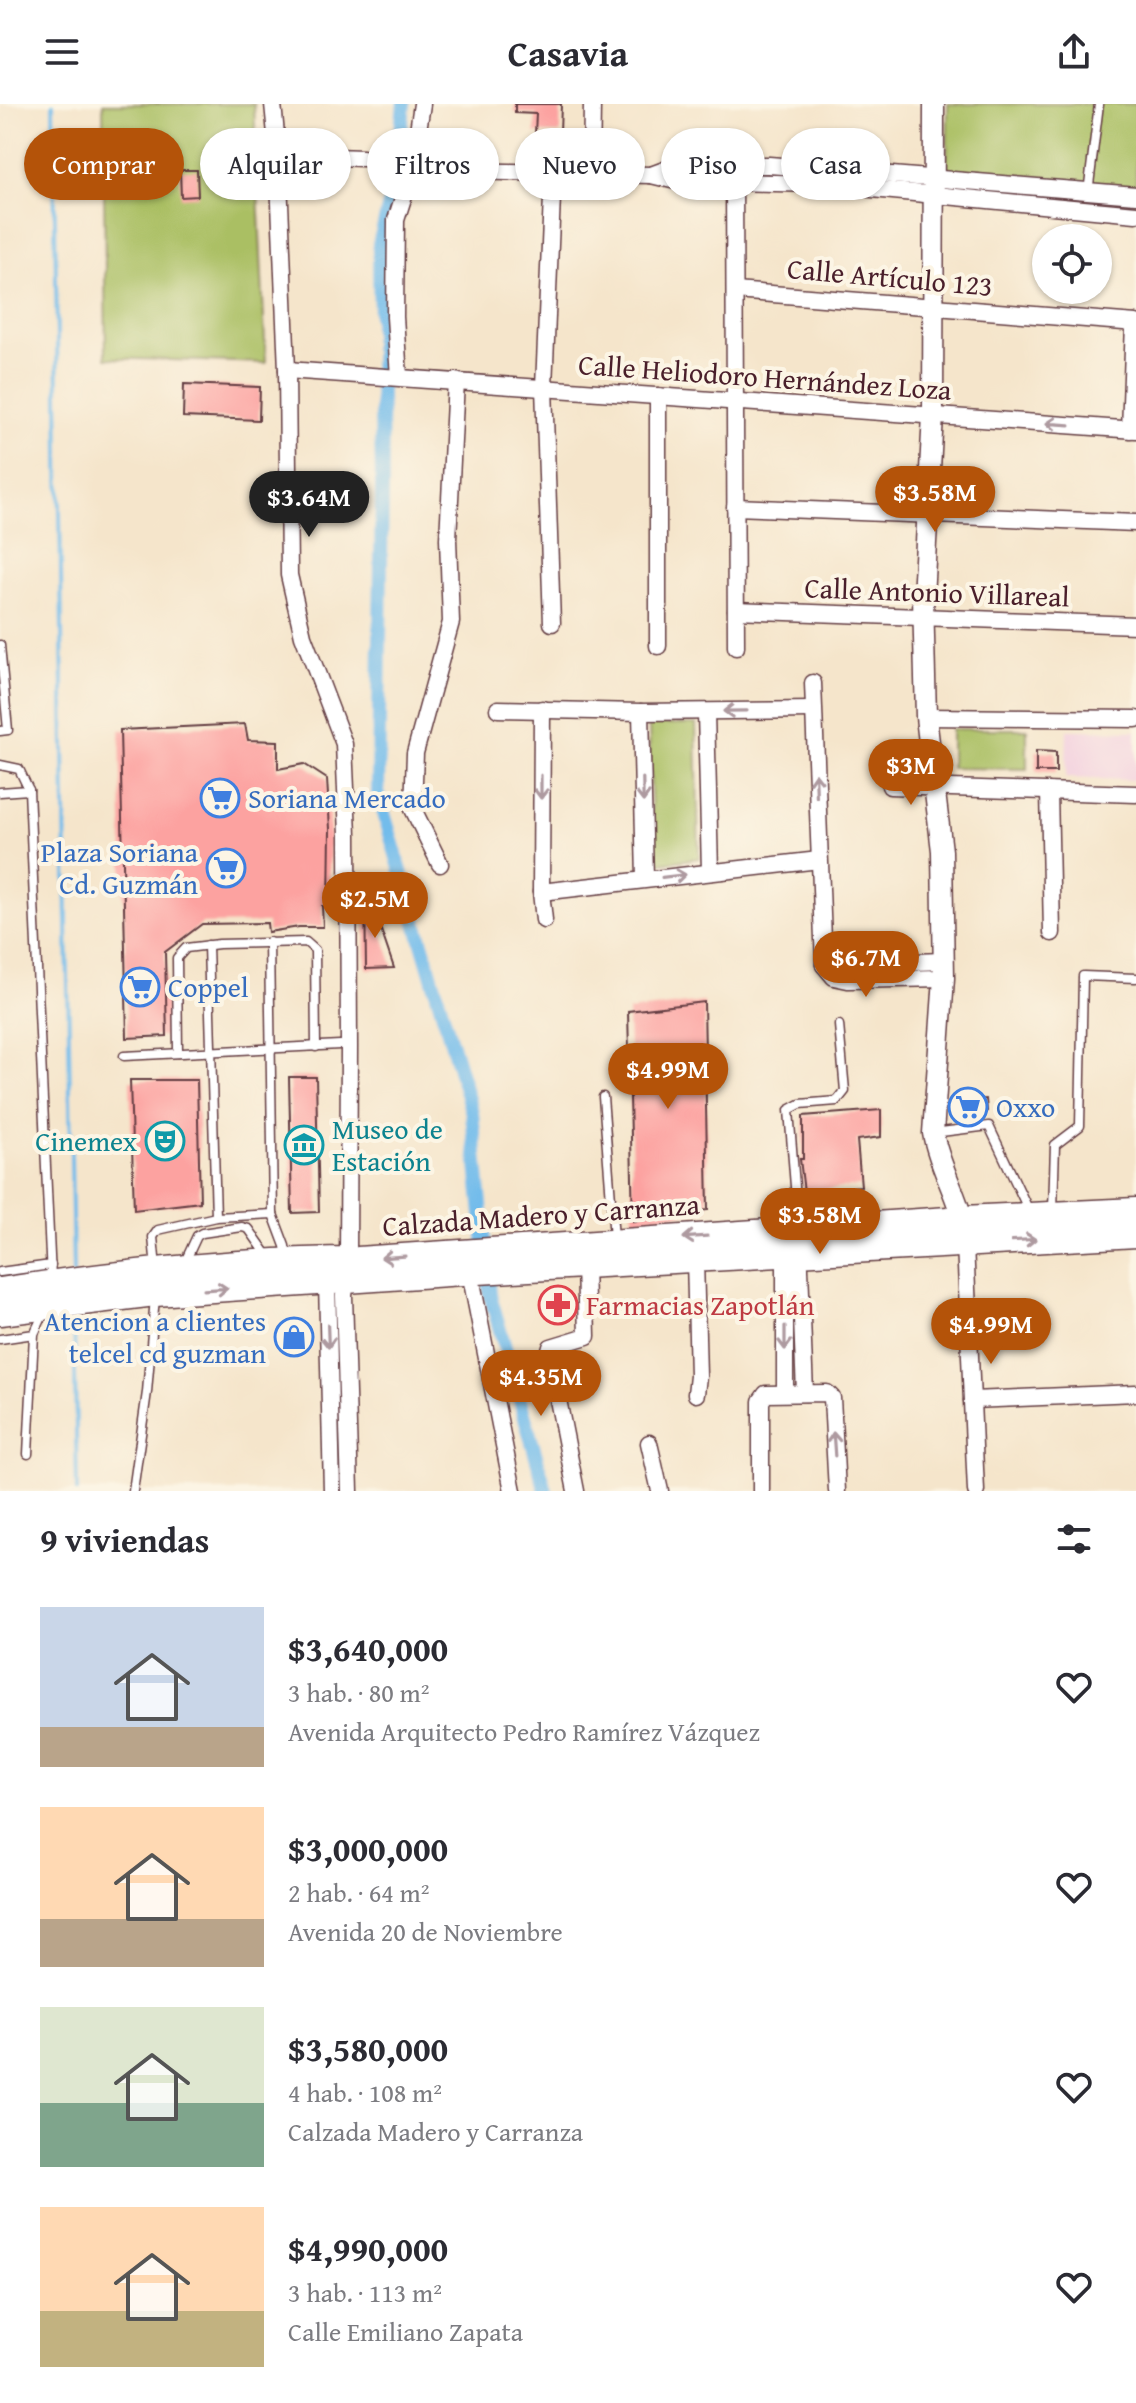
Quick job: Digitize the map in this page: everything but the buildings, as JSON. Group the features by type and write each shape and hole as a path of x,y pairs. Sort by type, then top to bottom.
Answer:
{"main road":[{"name":"Calzada Madero y Carranza","path":"964,1231 1042,1215 1136,1211"},
{"name":"Calzada Madero y Carranza","path":"537,1258 585,1265 661,1250 964,1231 1136,1234"},
{"name":"Calzada Madero y Carranza","path":"156,1281 183,1266 339,1271 483,1263 537,1258 614,1242 695,1259 792,1242"},
{"name":"Calzada Madero y Carranza","path":"0,1291 108,1287 283,1268"},
{"name":"Calzada Madero y Carranza","path":"0,1312 53,1288"}],"street":[{"path":"273,104 275,128"},
{"path":"418,128 422,104"},
{"path":"592,104 592,128"},
{"path":"934,104 933,415 923,597 926,717 942,851 944,970 933,1133 937,1157 964,1231 976,1491"},
{"path":"351,158 363,158"},
{"path":"765,178 819,184 1136,195"},
{"path":"935,186 1086,210 1136,214"},
{"path":"280,200 287,370 289,575 303,636 332,709 344,744 348,834 339,1271 332,1488 350,1488 339,1271 340,934 332,709"},
{"path":"395,377 396,220 402,200"},
{"path":"552,200 544,387 552,623"},
{"path":"734,200 736,647"},
{"name":"Calle Artículo 123","path":"735,291 1135,323"},
{"path":"1133,430 1135,323"},
{"name":"Calle Heliodoro Hernández Loza","path":"287,370 1133,430"},
{"path":"440,864 413,809 415,753 451,622 448,539 456,381"},
{"path":"658,396 658,646"},
{"path":"735,507 1136,523"},
{"name":"Calle Antonio Villareal","path":"736,610 1136,625"},
{"path":"813,683 819,860 829,971 848,980 944,970"},
{"path":"498,709 641,712 813,710"},
{"path":"542,709 541,892 544,920"},
{"path":"641,712 645,879"},
{"path":"706,712 710,871"},
{"path":"926,717 1136,719"},
{"path":"890,786 1136,794"},
{"path":"1049,791 1052,933"},
{"path":"541,892 819,860"},
{"path":"792,1242 805,1393"},
{"path":"785,1393 792,1242"},
{"path":"695,1259 696,1394"},
{"path":"483,1263 513,1491"},
{"path":"576,1491 549,1354 551,1347 587,1336 585,1265"},
{"path":"761,1491 761,1401 766,1394 827,1393 832,1398 837,1491"},
{"path":"972,1400 1136,1393"},
{"path":"649,1443 660,1491"}],"lane":[{"path":"1086,210 1099,104"},
{"path":"0,645 4,731"},
{"path":"0,765 19,769 29,790 53,1288 34,1334 28,1454"},
{"path":"0,792 29,790"},
{"path":"178,1053 177,958 186,948 269,942 306,942 315,950 316,1047"},
{"path":"269,942 273,1214 285,1246 283,1268"},
{"path":"208,945 216,1217"},
{"path":"1042,1215 1055,1145 1080,1126 1083,976 1136,978"},
{"path":"792,1242 789,1110 800,1104 837,1101 845,1091 839,1025"},
{"path":"124,1056 340,1045"},
{"path":"603,1097 614,1242"},
{"path":"933,1133 989,1126 1042,1215"},
{"path":"133,1491 147,1392 156,1281 153,1237 158,1230 216,1217 273,1214"},
{"path":"183,1266 197,1236 242,1227 254,1233 283,1268"},
{"path":"0,1272 53,1288"},
{"path":"0,1339 34,1334"}],"shaded area":[{"path":"1067,730 1136,731 1136,780 1066,778"}],"green space":[{"path":"103,104 254,104 255,128 200,128 200,200 258,200 266,363 106,358 104,200 184,200 184,128 103,128"},
{"path":"948,104 1136,104 1136,186 947,169"},
{"path":"649,724 696,724 699,858 653,864"},
{"path":"951,729 1027,729 1027,769 951,768"}],"waterway":[{"path":"53,104 73,1273"},
{"path":"404,104 396,178 379,244 382,484 378,793 472,1113 490,1295 546,1491"},
{"path":"74,1313 77,1491"}],"place":[{"name":"Soriana Mercado","path":"220,798"},
{"name":"Plaza Soriana Cd. Guzmán","path":"226,868"},
{"name":"Coppel","path":"140,987"},
{"name":"Oxxo","path":"968,1107"},
{"name":"Cinemex","path":"165,1141"},
{"name":"Museo de Estación","path":"304,1145"},
{"name":"Farmacias Zapotlán","path":"558,1305"},
{"name":"Atencion a clientes telcel cd guzman","path":"294,1337"}]}
